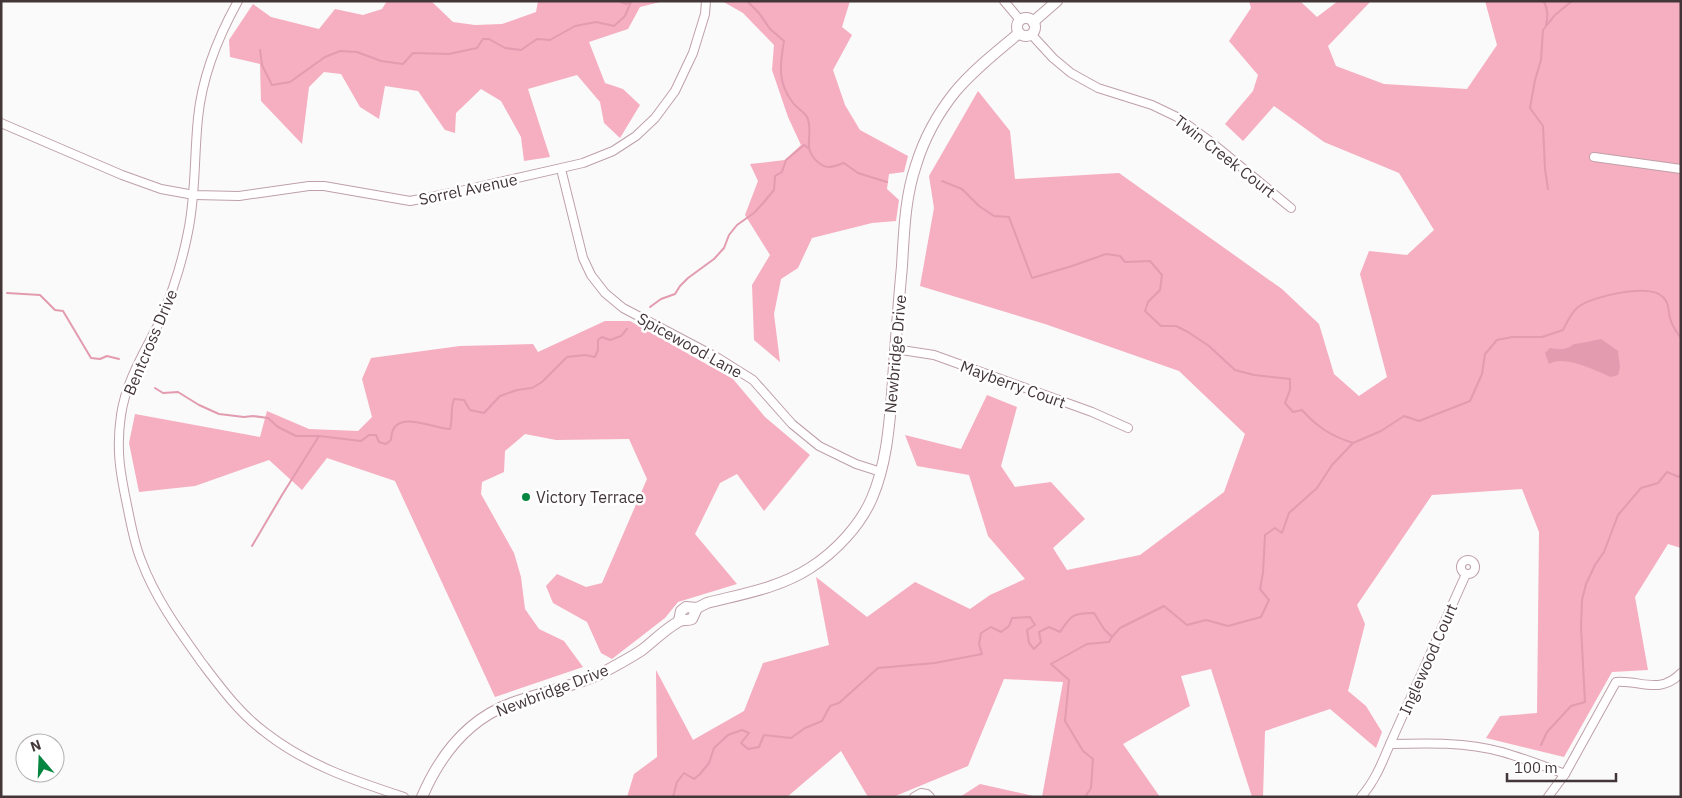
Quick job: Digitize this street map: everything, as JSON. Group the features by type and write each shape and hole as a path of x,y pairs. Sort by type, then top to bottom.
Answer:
{"street":[{"name":"Bentcross Drive","path":"238,1 228,19 208,67 198,116 194,195 189,231 174,288 134,370 127,389 121,414 118,448 119,469 140,558 157,596 179,631 221,688 242,712 266,734 297,754 336,773 404,797"},
{"name":"Sorrel Avenue","path":"1,123 122,175 161,188 194,195 239,196 308,186 324,186 410,201 561,169 614,151 636,136 655,118 675,92 693,53 705,14 706,1"},
{"path":"1004,1 1020,20"},
{"path":"1033,22 1057,1"},
{"path":"1027,18 1033,22 1034,29 1031,34 1026,36 1019,33 1017,26 1020,20 1027,18"},
{"name":"Newbridge Drive","path":"422,797 432,775 454,742 490,713 601,673 640,651 679,621 681,611 684,608 697,608 707,603 771,586 792,578 811,568 836,547 857,523 872,499 881,472 888,432 906,208 916,163 934,124 955,92 1019,33"},
{"name":"Twin Creek Court","path":"1031,34 1053,58 1071,73 1098,88 1152,105 1177,117 1211,142 1291,208"},
{"path":"1594,157 1681,169"},
{"name":"Spicewood Lane","path":"561,169 583,258 591,275 604,293 624,308 718,358 753,380 792,424 819,446 856,464 881,472"},
{"name":"Mayberry Court","path":"895,349 934,355 1092,412 1128,428"},
{"name":"Inglewood Court","path":"1361,797 1377,774 1466,574"},
{"path":"1548,797 1565,774 1616,682 1652,686 1674,680 1681,673"},
{"path":"1390,744 1442,743 1464,745 1501,752 1565,774"},
{"path":"914,797 924,793 930,797"}],"shaded area":[{"path":"387,1 431,1 453,22 475,25 502,24 536,12 538,1 664,1 640,7 628,29 589,42 605,83 623,89 640,105 620,138 604,123 600,102 577,75 528,89 550,157 524,161 521,137 501,101 481,89 456,113 455,133 445,130 418,91 385,86 379,119 360,107 341,74 324,72 309,87 302,144 261,101 260,64 230,57 229,40 253,4 271,17 319,29 335,9 363,15 382,9"},
{"path":"722,1 850,1 842,27 852,35 833,70 845,105 860,130 908,156 904,172 889,174 887,189 899,200 896,221 872,223 812,238 798,268 781,279 774,314 780,362 754,340 752,285 770,255 745,215 758,181 750,164 785,160 801,145 788,117 772,70 774,45 743,13"},
{"path":"1249,1 1300,1 1317,17 1338,1 1371,1 1328,46 1336,66 1384,84 1467,89 1497,45 1485,1 1681,1 1681,548 1668,544 1635,597 1648,670 1612,672 1564,757 1486,738 1500,716 1537,713 1539,532 1522,489 1432,495 1357,605 1365,624 1348,691 1366,706 1382,732 1376,748 1330,709 1265,731 1263,797 1252,797 1211,669 1181,676 1190,706 1123,744 1160,797 1042,797 1063,682 1004,679 968,766 893,797 868,797 841,751 787,797 627,797 634,774 657,757 656,670 693,740 744,711 763,663 829,645 816,577 867,617 915,582 970,609 990,595 1025,579 988,536 969,475 917,466 905,435 961,449 987,395 1017,407 1001,466 1015,487 1051,482 1085,519 1053,548 1067,570 1140,555 1224,492 1245,434 1179,371 1045,324 920,286 934,208 929,176 978,91 1010,131 1015,179 1119,173 1282,289 1319,324 1334,374 1359,396 1387,377 1360,274 1369,251 1407,255 1434,230 1399,173 1324,142 1274,106 1243,141 1225,124 1253,91 1258,75 1229,41 1251,8"},
{"path":"605,321 630,321 733,379 765,417 810,455 764,511 737,474 720,483 695,534 737,584 678,602 665,618 612,659 601,653 587,622 553,603 546,586 557,574 586,587 602,583 647,479 629,439 556,440 525,434 505,451 504,472 482,482 481,494 514,553 521,577 525,609 539,629 564,641 583,667 495,697 395,481 327,458 302,490 269,460 195,486 139,492 129,443 135,414 260,437 267,411 309,429 358,431 372,417 362,379 371,358 460,346 533,344 538,352"},
{"path":"1601,339 1618,351 1620,368 1618,375 1611,377 1571,362 1555,361 1549,364 1545,353 1550,348 1563,349 1574,344"},
{"path":"980,784 1038,797 960,797"}],"waterway":[{"path":"619,1 626,4 630,2"},
{"path":"747,1 759,13 770,29 784,41 781,58 782,80 784,88 793,103 807,117 810,128 809,147 813,157 826,167 833,167 844,163 858,173 887,182"},
{"path":"1543,1 1547,13 1546,25"},
{"path":"1548,189 1543,126 1530,108 1541,60 1543,30 1555,15 1572,1"},
{"path":"260,50 262,65 272,85 290,82 325,57 340,51 357,52 381,61 403,64 413,53 449,54 477,48 483,39 489,39 505,48 521,50 537,39 550,40 575,26 596,22 614,26 625,16 631,2"},
{"path":"650,307 661,299 675,294 688,278 714,259 724,248 729,235 737,225 754,213 774,190 775,176 782,172 786,160 804,145 808,148"},
{"path":"942,181 962,189 979,206 994,216 1009,217 1032,278 1106,254 1120,256 1125,262 1150,261 1162,275 1160,290 1148,302 1145,311 1161,326 1176,326 1188,332 1209,346 1235,370 1254,375 1290,379 1290,390 1285,403 1293,412 1302,410 1325,430 1353,443"},
{"path":"673,797 677,782 684,773 694,779 700,774 709,763 714,748 728,735 742,730 749,733 741,743 748,749 759,747 764,735 791,738 805,728 822,721 830,706 839,703 878,668 935,663 982,654 979,644 981,633 991,627 1001,632 1009,626 1012,618 1030,617 1035,625 1027,630 1029,643 1034,649 1041,642 1039,632 1049,627 1060,632 1073,616 1081,614 1094,613 1104,629 1112,637 1120,628 1164,606 1187,625 1206,620 1228,626 1261,617 1269,600 1260,589 1263,573 1265,535 1275,528 1282,533 1289,513 1317,488 1332,465 1353,443 1381,431 1404,416 1419,421 1470,401 1482,374 1485,354 1497,340 1512,337 1542,337 1563,330 1573,312 1585,303 1608,295 1634,291 1656,293 1663,297 1672,323 1681,338"},
{"path":"7,293 40,295 55,310 63,311 91,358 100,359 107,356 119,359"},
{"path":"155,388 163,393 178,392 199,405 219,414 268,418 278,427 296,436 319,436 361,441 369,435 376,435 379,442 386,444 391,440 393,430 398,424 405,422 450,429 454,399 464,400 470,410 484,413 500,396 517,390 532,388 542,382 567,357 585,355 595,357 598,350 598,340 602,337 610,340 621,336 627,329"},
{"path":"252,546 319,436"},
{"path":"1541,745 1547,732 1571,706 1585,702 1581,627 1582,600 1586,584 1604,552 1618,515 1641,488 1658,483 1667,472 1679,477 1681,475"},
{"path":"1085,797 1091,788 1093,759 1083,751 1065,721 1069,680 1051,664 1087,644 1109,642 1112,637"}],"place":[{"name":"Victory Terrace","path":"526,497"}]}
